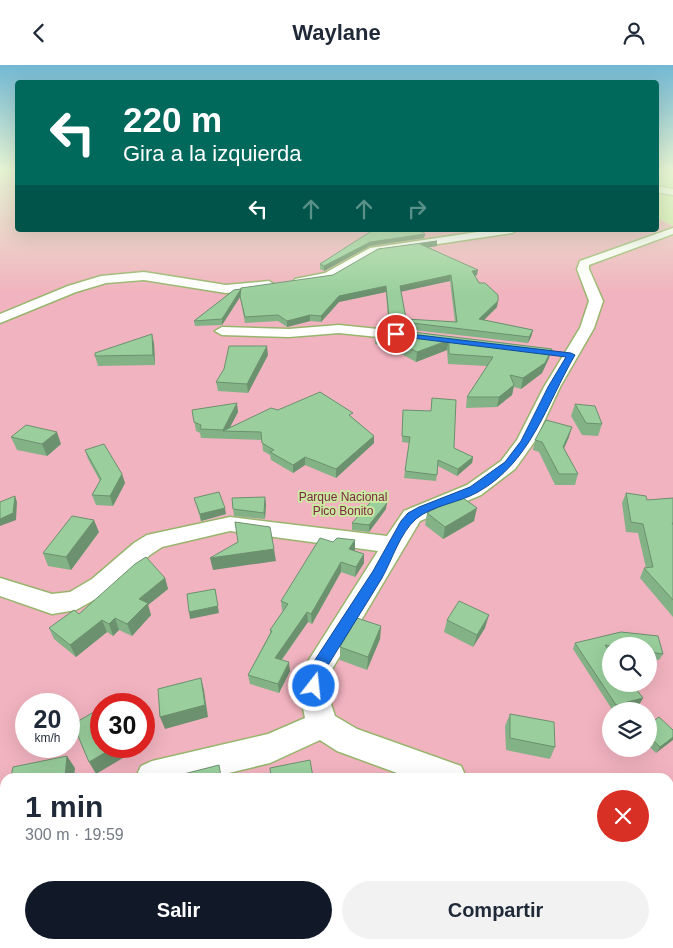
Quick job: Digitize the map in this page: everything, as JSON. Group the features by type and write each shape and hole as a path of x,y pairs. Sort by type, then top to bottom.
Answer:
{"street":[{"path":"439,773 348,741 322,725 314,698 314,674 405,524 412,516 474,490 508,465 526,441 552,387 587,328 596,301 583,269 584,263 673,231"},
{"path":"0,319 72,289 105,279 144,276 226,289 292,283 329,275 374,250 498,232"},
{"path":"222,331 289,333 348,329 424,338"},
{"path":"554,353 571,355"},
{"path":"0,587 52,604 76,600 101,585 142,549 155,541 230,524 394,545"},
{"path":"168,773 270,748 322,725"}],"green space":[{"name":"Parque Nacional Pico Bonito","path":"0,210 15,210 15,232 659,232 659,219 673,226 673,773 0,773"}],"building":[{"path":"370,232 422,232 425,234 370,242 324,266 320,264"},
{"path":"437,241 420,244 478,270 472,271 479,283 485,283 498,295 498,301 479,319 533,330 529,337 387,320 389,318 386,286 339,296 321,316 310,315 287,321 278,315 245,317 240,296 241,288 333,275 378,249","holes":["451,275 457,322 406,319 400,286"]},
{"path":"241,289 222,319 194,321 234,290"},
{"path":"380,328 552,349 545,363 523,378 510,375 514,385 499,397 467,397 493,357 449,354 449,340 417,352 388,337 376,335"},
{"path":"152,334 153,355 95,356 95,353"},
{"path":"229,346 267,346 247,384 216,382 224,369"},
{"path":"320,392 353,413 349,415 374,436 336,469 305,457 293,465 270,452 274,450 262,443 261,432 223,431 271,408 278,410"},
{"path":"432,398 456,400 454,448 473,457 458,469 438,460 437,475 405,471 410,437 402,436 403,410 431,411"},
{"path":"237,403 223,430 200,429 201,425 194,422 192,410"},
{"path":"575,404 595,406 602,424 586,423"},
{"path":"546,420 572,427 563,447 578,474 559,474 542,442 535,440"},
{"path":"26,425 57,432 42,444 11,437"},
{"path":"104,444 122,474 110,496 92,495 101,479 85,450"},
{"path":"219,492 225,508 200,514 194,498"},
{"path":"626,493 646,496 647,500 673,498 673,600 644,568 653,567 643,524 631,522"},
{"path":"377,495 387,503 369,525 352,523"},
{"path":"459,495 477,508 445,527 427,513"},
{"path":"15,496 13,513 0,519 0,502"},
{"path":"265,497 264,513 233,509 232,498"},
{"path":"72,516 94,520 66,557 43,553"},
{"path":"235,522 270,527 274,549 210,558 238,542"},
{"path":"320,538 333,542 337,538 355,540 349,549 364,554 356,567 341,562 311,614 307,612 275,658 289,662 278,684 248,675 272,631 270,630 288,604 281,601"},
{"path":"146,557 165,578 139,599 148,603 127,624 115,618 109,624 102,620 70,645 49,628 74,610 79,614 135,564"},
{"path":"215,589 218,606 189,612 187,594"},
{"path":"459,601 489,615 477,635 447,620"},
{"path":"357,618 381,626 368,657 340,647"},
{"path":"621,632 658,636 663,654 657,653 657,637 602,637 602,684 575,643"},
{"path":"201,678 205,705 160,717 158,689"},
{"path":"607,692 638,692 643,698 628,702 614,702"},
{"path":"90,714 90,758 96,758 89,762 80,741 80,720"},
{"path":"510,714 554,722 555,747 510,738"},
{"path":"659,717 673,730 673,737 660,747 657,744 657,718"},
{"path":"57,758 67,758 65,773 12,773 13,767"},
{"path":"310,760 312,773 271,773 270,768"},
{"path":"219,765 220,773 188,773"}],"route":[{"path":"314,686 314,674 377,574 405,524 412,516 423,510 474,490 508,465 526,441 552,387 571,355 396,334"}]}
